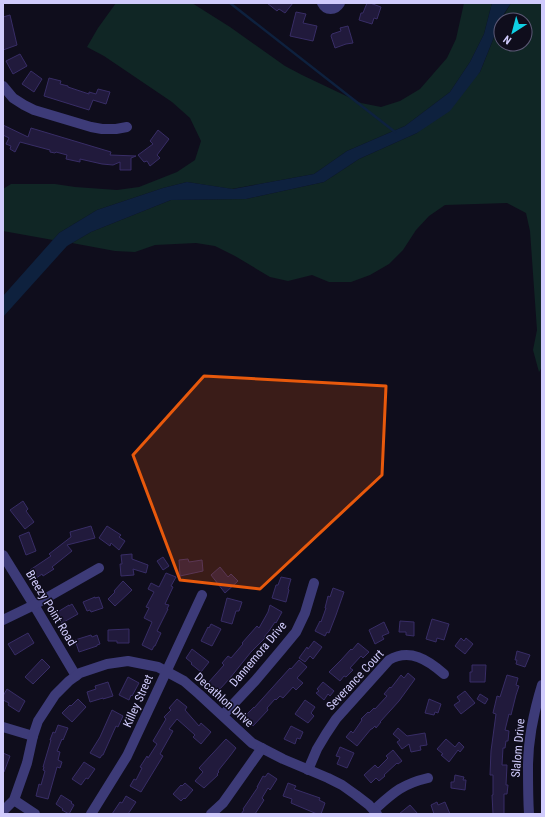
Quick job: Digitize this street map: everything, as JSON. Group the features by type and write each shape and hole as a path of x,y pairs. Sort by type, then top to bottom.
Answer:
{"street":[{"path":"322,3 324,7 329,9 335,8 340,3"},
{"path":"3,86 13,98 34,110 91,127 116,129 127,127"},
{"name":"Breezy Point Road","path":"3,555 76,676"},
{"path":"3,620 34,605 100,568"},
{"name":"Dannemora Drive","path":"223,715 296,632 305,613 314,583"},
{"name":"Killey Street","path":"91,814 127,756 202,595"},
{"name":"Severance Court","path":"308,770 317,749 336,719 389,660 395,656 413,656 436,666 444,674"},
{"name":"Decathlon Drive","path":"3,811 14,800 27,763 38,721 52,698 69,680 80,673 107,664 128,661 158,667 184,681 252,743 283,759 328,778 356,795 375,812"},
{"name":"Slalom Drive","path":"529,814 529,752 532,727 542,684"},
{"path":"3,727 33,736"},
{"path":"211,814 223,803 262,748"},
{"path":"375,812 398,790 416,780 428,778"},
{"path":"14,800 35,814"}],"highlighted area":[{"path":"204,376 386,386 382,475 260,589 180,580 133,455"}],"green space":[{"path":"116,3 192,3 230,27 285,66 361,103 381,107 400,101 420,89 447,58 456,39 464,3 492,3 484,34 470,62 450,92 405,126 347,151 314,174 232,189 187,182 163,188 97,210 59,233 53,240 3,231 3,189 11,184 55,184 117,190 139,187 177,172 195,160 201,141 190,118 172,102 104,56 87,47 98,28"},
{"path":"511,3 542,3 542,367 539,372 533,350 537,330 530,231 526,213 507,203 445,205 429,216 416,230 403,250 389,264 370,275 351,282 329,282 312,275 288,281 270,277 215,246 196,243 155,245 135,252 115,251 72,243 91,232 171,200 246,199 324,182 359,159 417,133 480,72 493,40 493,52 533,52 533,12 506,12"}],"water":[{"path":"492,3 511,3 505,12 493,12 493,40 480,72 450,111 417,133 359,159 324,182 246,199 171,200 91,232 67,246 3,317 3,296 59,233 97,210 163,188 187,182 233,189 314,174 347,151 405,126 450,92 470,62 484,34"}],"building":[{"path":"267,3 293,3 285,13 279,9 277,11"},
{"path":"367,3 381,7 377,19 374,18 372,24 359,20"},
{"path":"296,12 306,14 303,23 317,26 313,41 290,36"},
{"path":"10,15 17,45 3,50 3,17"},
{"path":"348,26 353,43 335,48 331,36 332,34 341,31 340,28"},
{"path":"20,54 27,66 13,74 6,61"},
{"path":"31,71 42,79 34,92 22,84"},
{"path":"49,78 61,81 60,84 89,94 89,92 96,94 98,89 110,92 106,104 93,100 89,110 44,96"},
{"path":"3,125 28,137 31,128 111,152 110,155 136,156 131,158 131,170 120,170 120,162 113,165 80,159 80,162 66,159 67,155 50,152 50,150 20,142 15,152 10,149 11,146 6,144 9,138 3,135"},
{"path":"158,130 169,139 157,155 160,158 150,166 147,161 144,162 138,155 153,144 150,141"},
{"path":"23,501 28,509 26,511 34,522 25,529 10,510"},
{"path":"91,526 95,538 67,545 72,551 52,567 54,569 35,579 30,570 51,556 49,554 71,537 70,532"},
{"path":"107,526 121,535 119,537 125,541 119,550 111,543 110,546 99,538"},
{"path":"29,532 36,551 26,555 19,536"},
{"path":"132,554 132,559 148,565 146,573 133,569 134,575 121,576 121,555"},
{"path":"163,557 169,566 163,570 157,561"},
{"path":"188,559 189,562 202,560 203,571 180,576 179,560"},
{"path":"220,567 228,577 231,574 238,581 225,593 211,575"},
{"path":"166,573 176,577 171,586 173,587 165,604 169,605 168,609 157,631 161,633 152,650 142,645 152,622 144,618 149,608 146,607 154,592 148,589 151,583 159,587"},
{"path":"281,577 291,579 286,602 272,598 276,585 278,585"},
{"path":"123,581 132,590 115,606 108,599"},
{"path":"333,588 344,592 329,633 327,632 325,636 315,631 320,621 321,622 328,596 330,597"},
{"path":"99,597 103,608 91,612 90,610 87,611 83,602"},
{"path":"227,598 242,602 239,611 236,611 232,624 221,621"},
{"path":"72,604 78,614 62,623 56,613"},
{"path":"270,605 282,612 276,623 275,622 264,637 265,638 251,652 230,678 220,689 219,688 216,691 208,683 224,665 222,663 228,656 231,658 257,626 259,628 268,612"},
{"path":"432,619 449,624 444,640 437,638 436,642 426,639"},
{"path":"400,621 414,622 414,636 406,635 406,632 399,632"},
{"path":"384,622 389,633 382,636 384,639 375,644 369,630"},
{"path":"211,624 221,629 212,646 201,641"},
{"path":"129,629 129,643 108,641 108,630"},
{"path":"28,633 34,643 15,655 8,644"},
{"path":"91,635 92,637 97,635 100,644 79,652 75,640"},
{"path":"461,638 464,641 466,638 473,644 465,654 455,646"},
{"path":"314,641 322,647 313,659 310,656 305,662 299,658 307,647 308,649"},
{"path":"358,643 369,652 363,658 361,656 350,668 353,670 346,677 344,676 340,681 329,672"},
{"path":"192,649 209,662 201,672 186,658"},
{"path":"517,651 530,655 525,667 516,664 517,660 515,660"},
{"path":"42,659 50,667 33,684 25,677"},
{"path":"299,660 307,667 297,678 303,683 296,690 293,687 283,698 280,696 276,700 275,699 267,708 268,710 253,726 245,718 247,716 246,715"},
{"path":"472,665 486,665 485,682 470,682"},
{"path":"408,673 415,679 376,728 375,726 371,729 357,746 346,737 351,731 353,733 362,720 361,719 368,712 369,713 374,708 375,709 387,696 384,694 390,687 391,688 401,675 404,678"},
{"path":"507,675 518,678 516,685 519,686 505,730 509,731 508,741 506,741 505,748 503,748 502,765 507,765 506,785 508,785 507,794 504,794 504,814 493,814 493,775 490,775 491,751 496,714 493,713 497,696 500,697"},
{"path":"128,677 139,683 129,700 119,695"},
{"path":"108,682 113,696 90,702 87,692 96,689 95,686"},
{"path":"323,682 334,691 330,696 328,694 324,700 316,693 319,691 317,689"},
{"path":"7,689 25,701 19,712 3,700 3,696"},
{"path":"465,691 475,703 461,714 454,705 460,701 457,697"},
{"path":"480,694 488,699 485,704 477,699"},
{"path":"78,699 86,707 72,722 62,713"},
{"path":"177,699 187,707 185,710 199,726 201,723 211,732 201,744 193,737 195,735 177,719 169,729 173,731 160,754 163,756 141,792 130,786 134,779 136,780 142,768 140,767 147,756 148,758 157,744 153,741 166,719 164,717 171,710 169,708"},
{"path":"429,699 441,704 438,713 435,712 434,715 425,713"},
{"path":"305,700 315,707 311,713 314,716 308,723 295,714"},
{"path":"112,710 123,716 118,727 116,726 103,755 100,758 90,753 100,737"},
{"path":"58,725 68,728 57,751 60,752 58,760 62,762 60,768 57,767 48,799 36,796 39,784 41,785 45,771 43,770 43,767 50,740"},
{"path":"291,726 303,732 300,739 297,738 295,744 284,739"},
{"path":"398,728 407,736 425,733 427,745 420,746 421,750 411,752 409,744 402,749 397,742 400,740 393,734"},
{"path":"226,739 236,748 218,771 218,775 204,788 195,781 203,772 199,768"},
{"path":"446,739 455,747 459,742 464,747 460,752 458,750 449,762 437,749"},
{"path":"340,747 354,753 347,768 337,764 340,757 336,756"},
{"path":"393,750 402,761 398,764 397,763 379,781 376,778 371,783 364,775 375,765 378,768 388,758 386,756"},
{"path":"3,753 10,756 4,772 3,772"},
{"path":"84,762 95,769 88,779 86,778 81,785 72,779"},
{"path":"268,773 277,779 270,790 268,788 262,798 264,800 255,814 241,814 263,776 265,777"},
{"path":"455,775 464,777 463,780 466,780 465,790 451,788 451,782 454,782"},
{"path":"185,783 193,790 185,799 184,798 181,801 173,794 181,785 182,786"},
{"path":"288,783 296,786 294,789 320,798 319,800 325,803 321,814 317,814 291,803 292,799 283,796"},
{"path":"61,795 74,805 69,814 56,804"},
{"path":"126,796 136,802 128,814 112,814 120,802 122,803"},
{"path":"437,802 438,805 445,802 450,814 434,814 431,805"},
{"path":"410,805 418,814 399,814"}],"waterway":[{"path":"230,3 395,132"}]}
